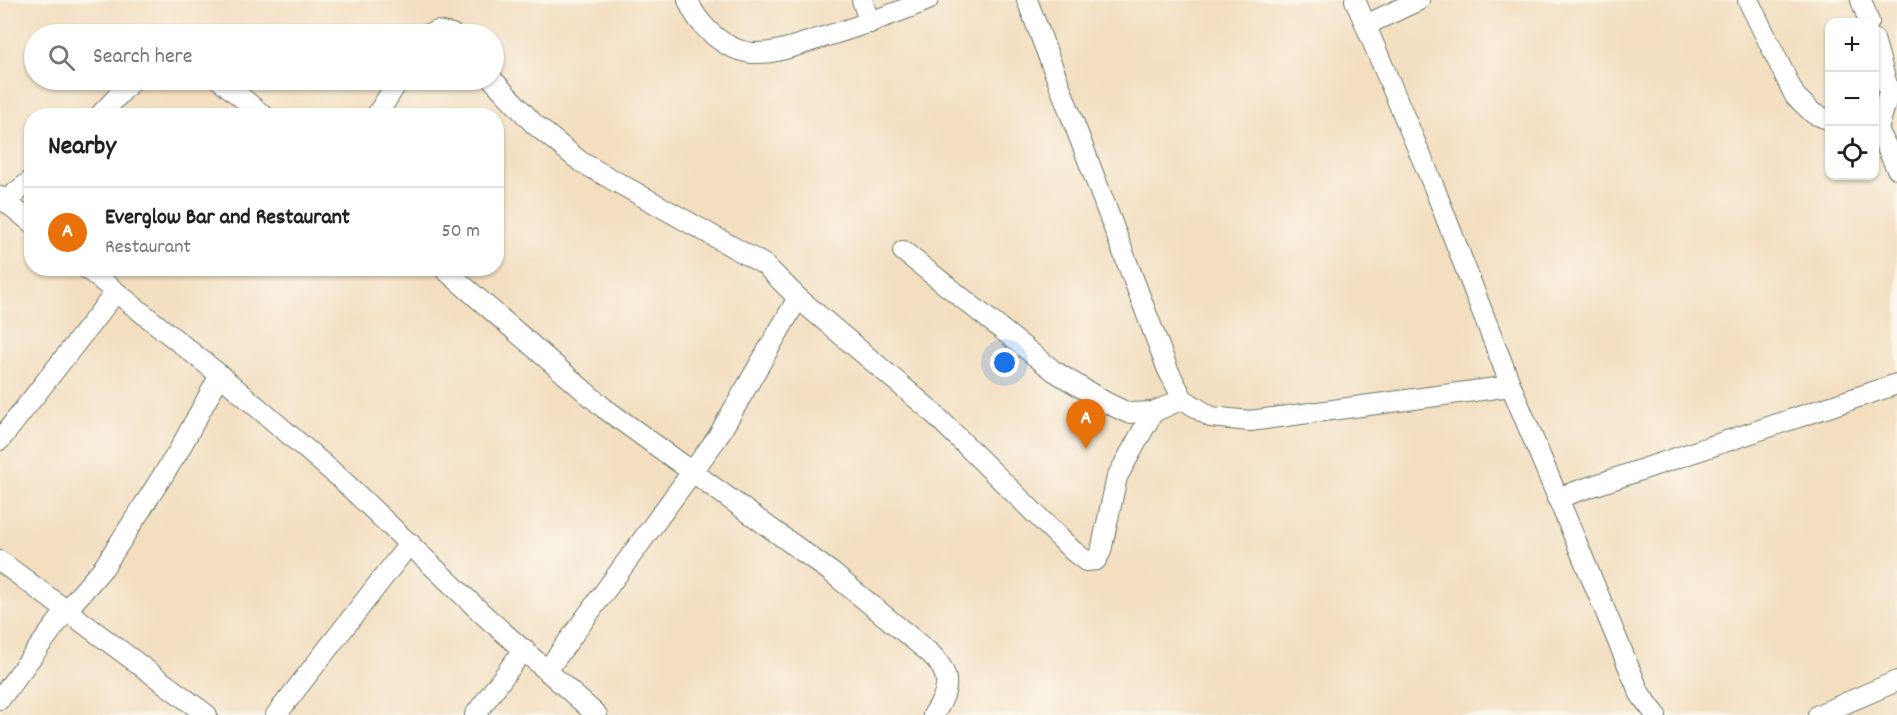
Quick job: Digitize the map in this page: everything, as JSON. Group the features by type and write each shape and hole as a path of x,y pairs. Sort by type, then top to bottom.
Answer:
{"street":[{"path":"688,0 694,16 714,36 733,47 752,53 776,51 870,23 928,0"},
{"path":"861,0 870,23"},
{"path":"1027,0 1164,361 1183,399 1210,417 1250,421 1511,386"},
{"path":"1355,0 1434,187 1557,498 1640,694 1656,715"},
{"path":"1366,25 1419,0"},
{"path":"1748,0 1795,96 1814,114 1825,118"},
{"path":"1861,0 1868,18"},
{"path":"1877,126 1889,92 1879,54"},
{"path":"107,108 124,90"},
{"path":"232,90 254,108"},
{"path":"381,108 393,90"},
{"path":"502,90 534,124 581,162 765,265 798,298 929,409 1073,551 1086,561 1096,560 1101,551 1117,477 1153,412"},
{"path":"1879,135 1897,169"},
{"path":"24,185 2,199 24,217"},
{"path":"903,251 1054,371 1128,413 1153,412 1183,399"},
{"path":"95,276 220,375 410,543 597,715"},
{"path":"452,276 604,408 692,474 831,572 932,654 942,665 946,675 946,692 933,715"},
{"path":"0,440 115,293"},
{"path":"548,669 717,438 798,298"},
{"path":"0,699 66,611 104,567 178,452 220,375"},
{"path":"1557,498 1897,384"},
{"path":"276,715 410,543"},
{"path":"0,561 207,715"},
{"path":"475,715 524,649"},
{"path":"1818,715 1897,681"}],"place":[{"name":"Everglow Bar and Restaurant","path":"1086,449"}]}
